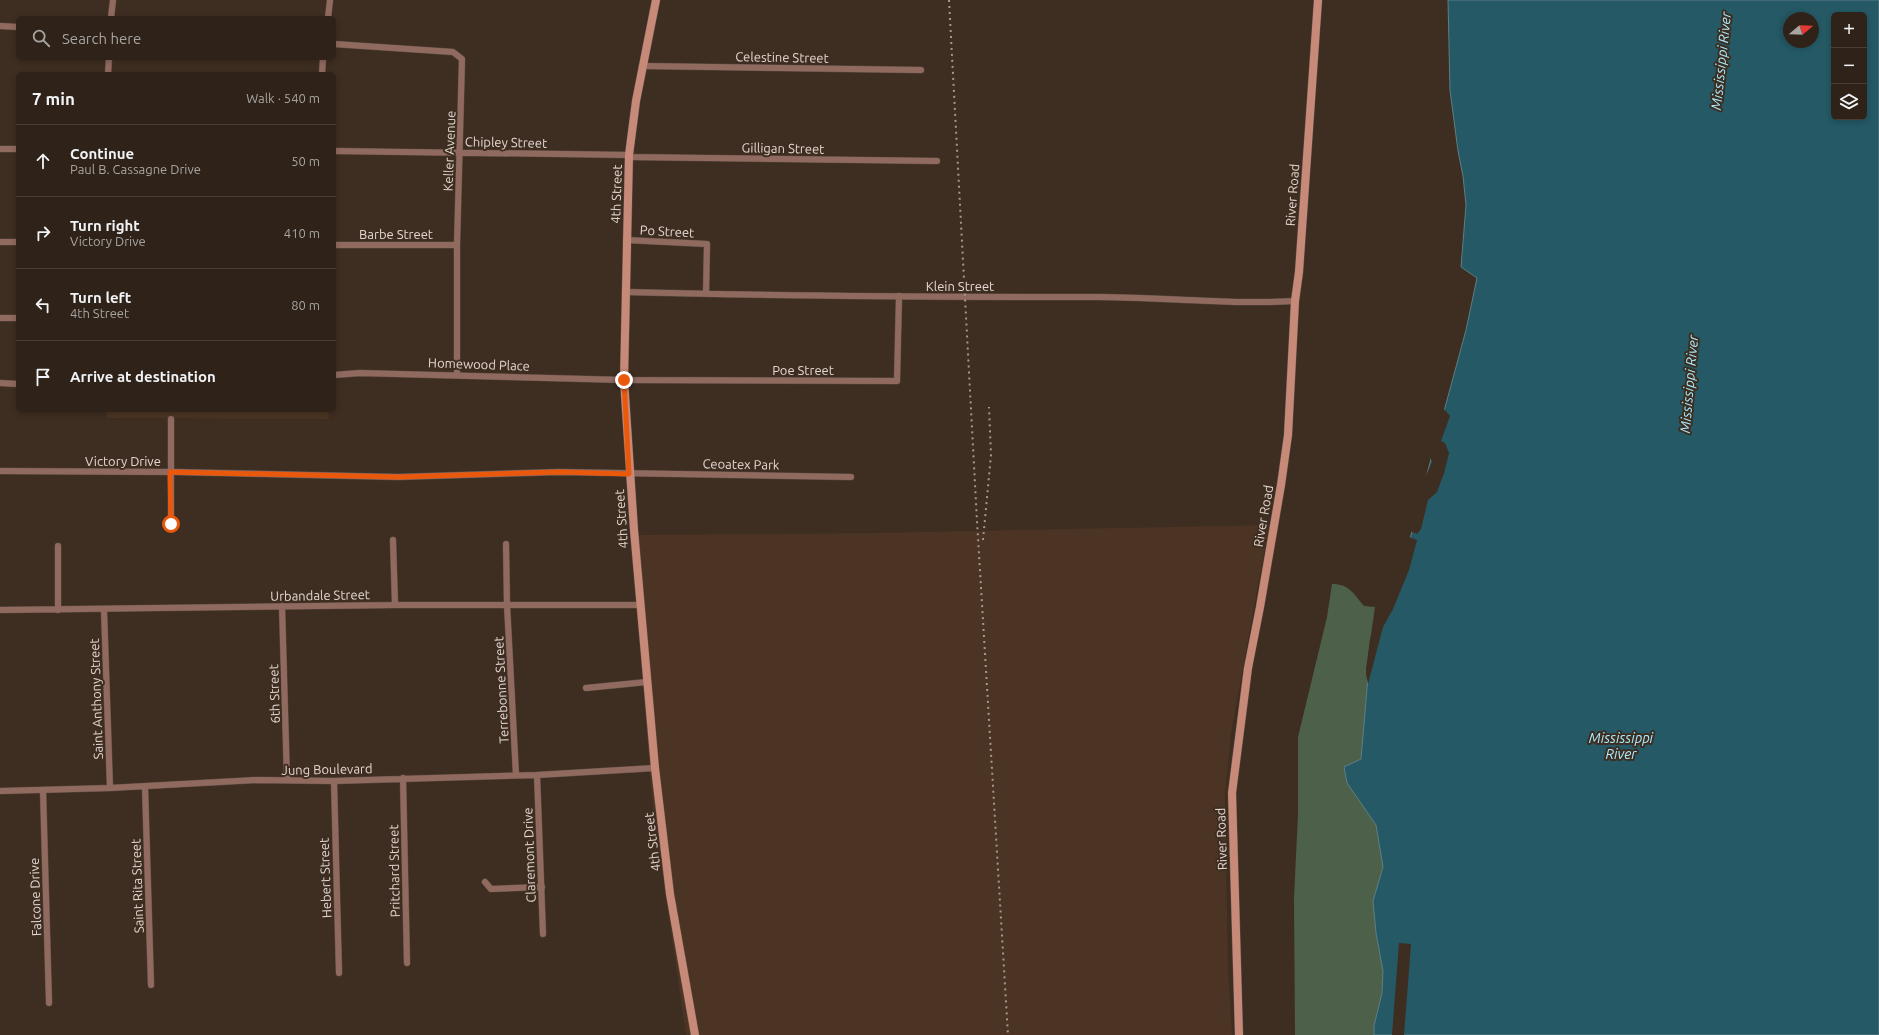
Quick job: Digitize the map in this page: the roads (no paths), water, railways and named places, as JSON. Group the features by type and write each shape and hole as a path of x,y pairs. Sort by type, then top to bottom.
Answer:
{"main road":[{"name":"4th Street","path":"656,0 631,128 626,240 624,380 629,474 655,768 670,894 695,1035"},
{"name":"River Road","path":"1239,1035 1232,793 1248,668 1281,485 1288,435 1296,301 1318,0"}],"street":[{"path":"111,16 113,0"},
{"path":"328,16 330,0"},
{"path":"0,26 16,27"},
{"name":"Keller Avenue","path":"336,44 453,52 459,55 462,59 457,246 457,374"},
{"path":"108,72 109,60"},
{"path":"322,72 323,60"},
{"name":"Celestine Street","path":"642,66 922,70"},
{"path":"0,149 16,149"},
{"name":"Chipley Street","path":"336,151 629,156"},
{"name":"Gilligan Street","path":"629,156 937,161"},
{"name":"Po Street","path":"626,240 707,244 706,294"},
{"path":"0,242 16,242"},
{"name":"Barbe Street","path":"336,245 457,246"},
{"name":"Klein Street","path":"625,292 1099,297 1265,303 1296,301"},
{"name":"Poe Street","path":"624,380 897,381 898,296"},
{"path":"0,318 16,318"},
{"name":"Homewood Place","path":"336,375 360,373 457,374 624,380"},
{"path":"0,383 16,384"},
{"path":"171,418 171,524"},
{"name":"Victory Drive","path":"0,471 170,472 398,477 560,472 629,474"},
{"name":"Ceoatex Park","path":"629,474 851,477"},
{"path":"393,540 395,605"},
{"name":"Terrebonne Street","path":"506,544 516,775"},
{"path":"58,546 58,610"},
{"name":"Urbandale Street","path":"0,610 104,610 282,606 508,604 640,605"},
{"name":"6th Street","path":"282,606 287,780"},
{"name":"Saint Anthony Street","path":"104,610 110,788"},
{"path":"586,688 647,682"},
{"name":"Jung Boulevard","path":"0,791 145,787 257,780 334,781 537,775 655,768"},
{"name":"Claremont Drive","path":"537,775 543,934"},
{"name":"Pritchard Street","path":"403,778 407,963"},
{"name":"Hebert Street","path":"334,781 339,973"},
{"name":"Saint Rita Street","path":"145,787 151,985"},
{"name":"Falcone Drive","path":"42,790 49,1003"},
{"path":"485,882 491,889 542,887"}],"water":[{"name":"Mississippi River","path":"1448,0 1879,0 1879,1035 1374,1035 1374,1026 1382,993 1383,971 1376,933 1373,901 1383,867 1376,825 1347,783 1344,767 1361,759 1371,642 1401,580 1414,522 1466,330 1477,278 1461,267 1466,205 1463,176 1458,151 1450,90"}],"railway":[{"path":"949,0 977,521 1008,1035"},
{"path":"983,540 991,455 989,407"}]}
